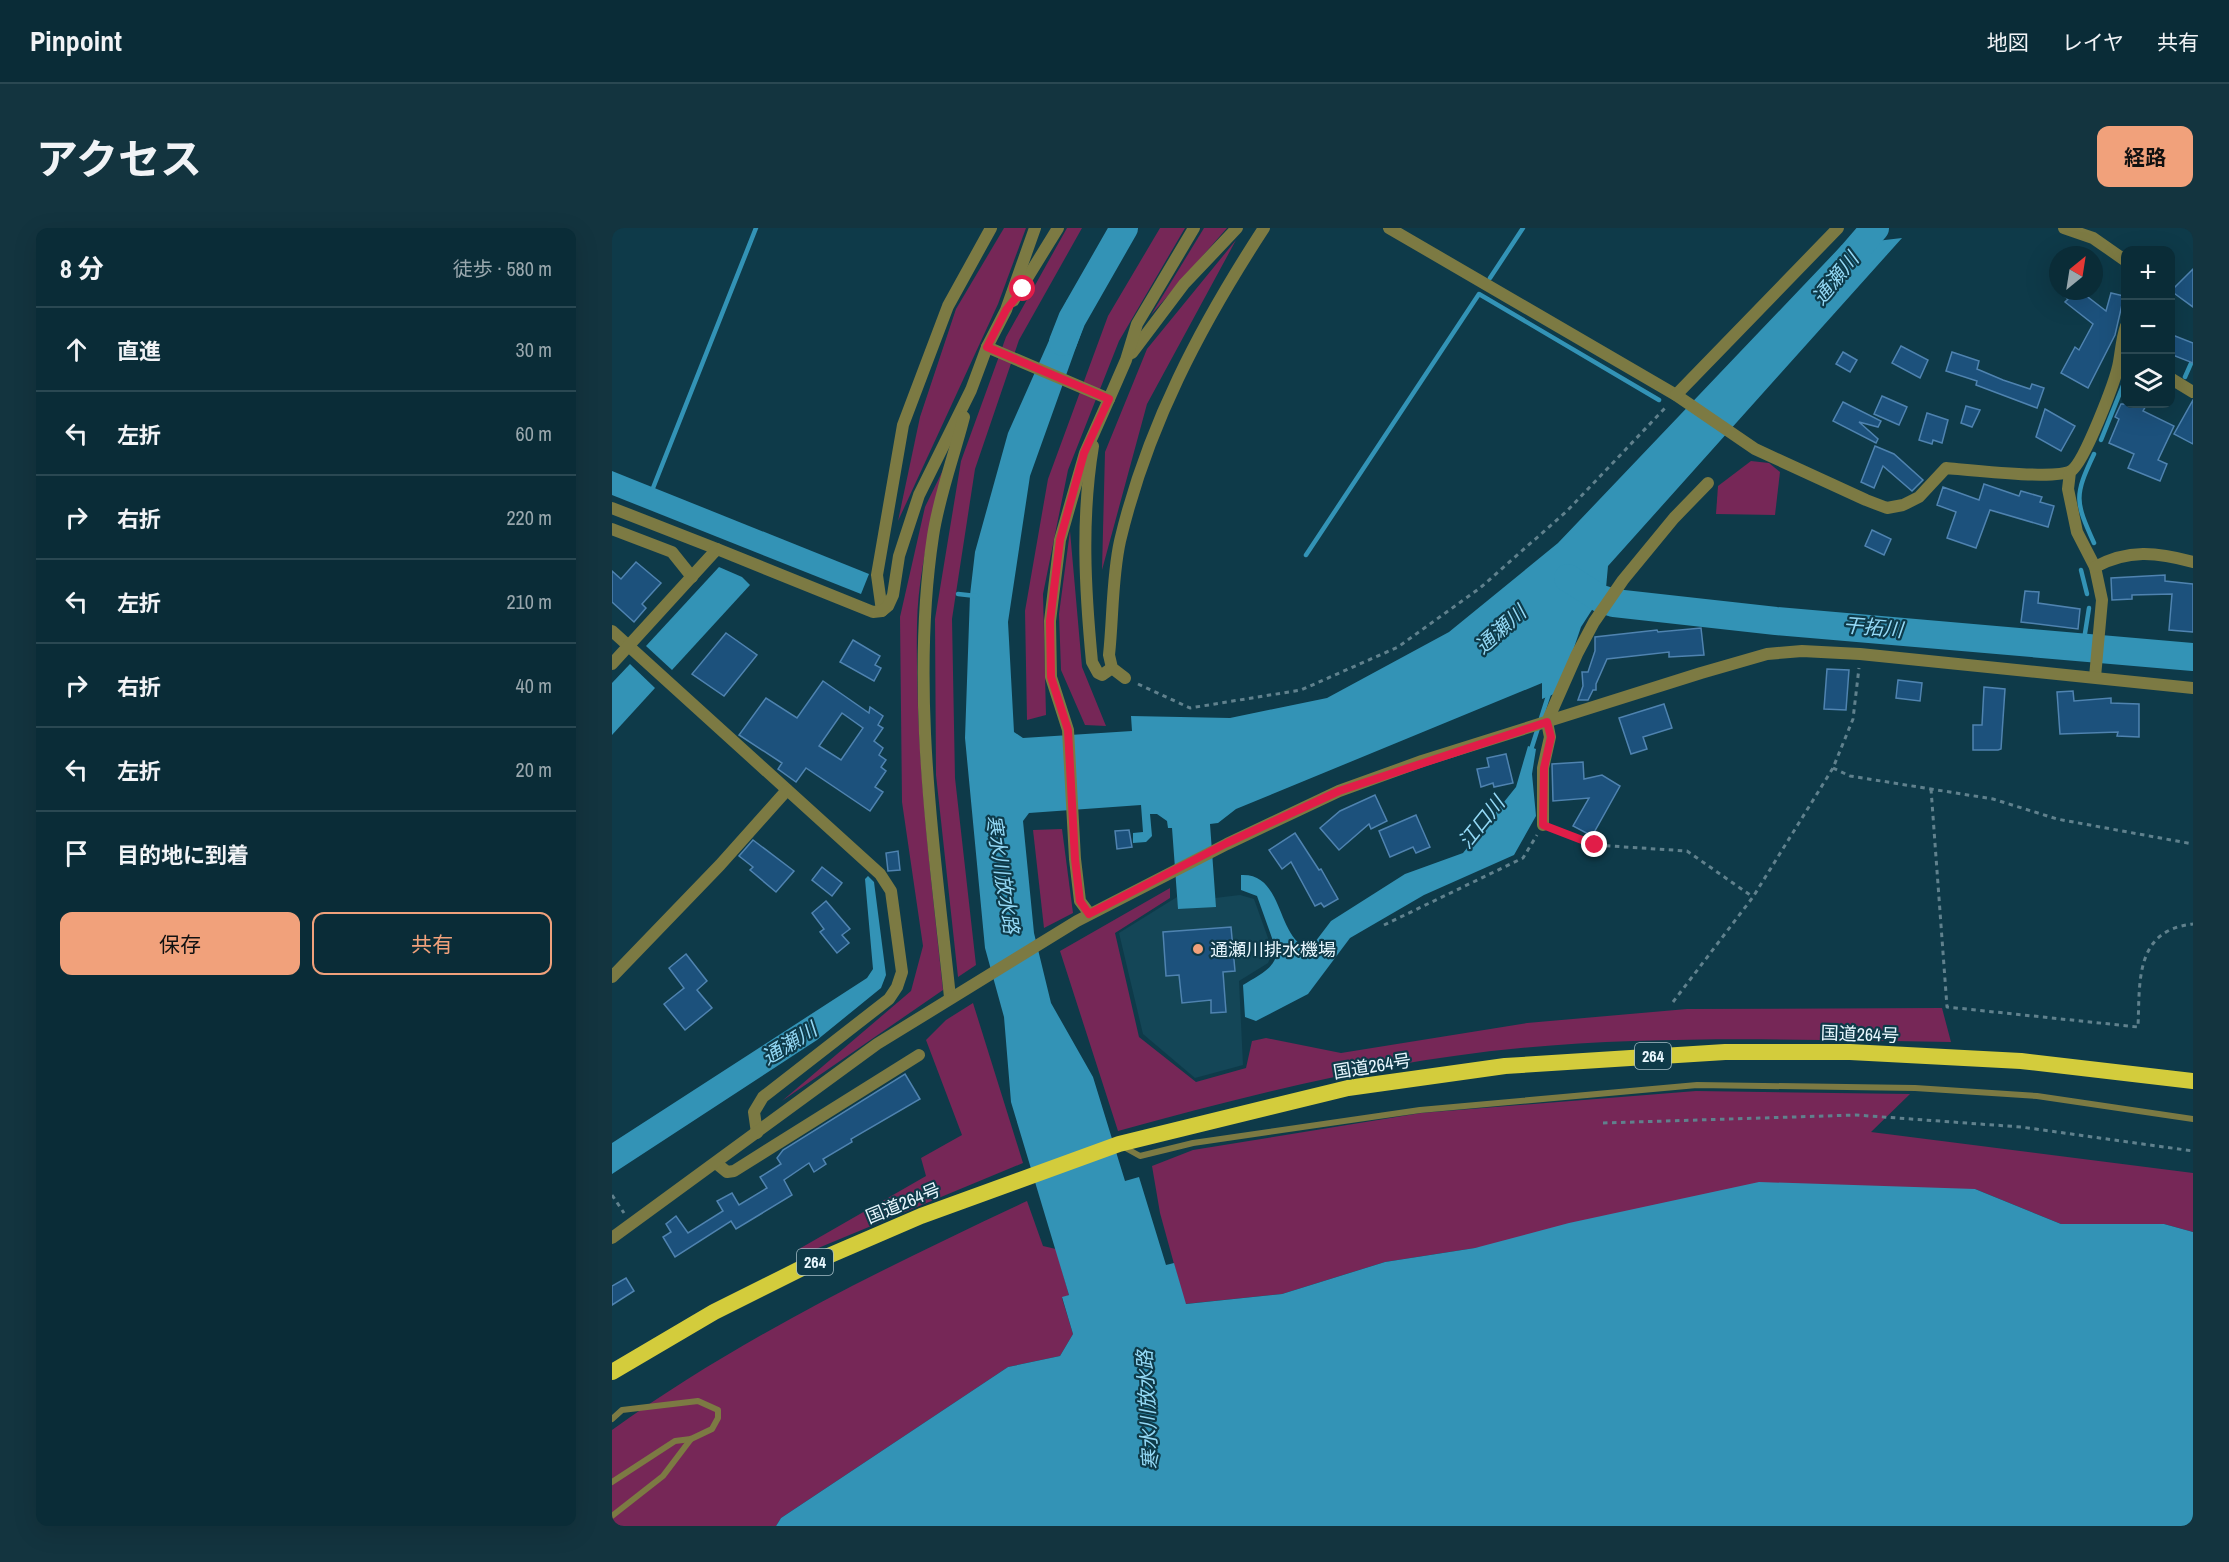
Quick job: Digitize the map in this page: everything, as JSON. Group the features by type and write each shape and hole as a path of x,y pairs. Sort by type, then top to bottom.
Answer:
{"highway":[{"name":"国道264号","path":"612,1372 714,1312 812,1263 921,1216 1119,1144 1348,1088 1505,1066 1725,1052 1850,1052 2021,1061 2193,1082"}],"street":[{"path":"882,611 877,575 903,425 948,306 991,228"},
{"path":"612,508 873,612 882,611 888,606 892,595 899,556 919,495 991,349 1035,228"},
{"path":"1006,310 1023,289 1058,228"},
{"path":"1126,360 1137,324 1194,228"},
{"path":"1112,668 1102,675 1098,673 1092,662 1084,573 1087,485 1095,433 1106,398 1126,360 1184,284 1238,228"},
{"path":"1125,678 1112,668 1109,655 1120,543 1154,429 1174,383 1226,285 1264,228"},
{"path":"1389,228 1679,397 1737,437 1804,473 1887,508 1903,505 1919,497 1946,468 2051,474 2070,472"},
{"path":"1679,397 1838,228"},
{"path":"2064,228 2093,238 2121,258"},
{"path":"991,349 1106,398"},
{"path":"2095,677 2102,630 2102,600 2095,567 2077,532 2068,489 2070,472 2088,445 2121,365"},
{"path":"2175,381 2193,392"},
{"path":"954,994 927,778 925,623 933,534 970,390"},
{"path":"1089,914 1080,901 1075,859 1068,730 1051,677 1050,621 1060,540 1084,453 1095,433"},
{"path":"1543,825 1544,768 1551,737 1547,722 1593,622 1623,580 1674,518 1708,483"},
{"path":"612,529 672,552 692,577"},
{"path":"612,664 717,549"},
{"path":"2095,567 2114,557 2161,553 2193,562"},
{"path":"612,631 880,874 891,891 902,972 897,987 888,999 763,1097 754,1112 757,1133"},
{"path":"612,1238 877,1044 954,994 1089,914 1216,849 1339,791 1547,722 1767,654 1802,651 1860,654 2193,687"},
{"path":"612,977 720,866 788,790"},
{"path":"716,1162 727,1172 734,1171 918,1055"}],"lane":[{"path":"1119,1144 1140,1156 1193,1143 1420,1110 1696,1085 1915,1088 2037,1096 2193,1119"},
{"path":"612,1419 622,1410 698,1401 718,1410 718,1418 712,1429 691,1439 675,1441 612,1482"},
{"path":"612,1516 663,1476 691,1439"}],"path":[{"path":"1125,678 1190,708 1301,690 1398,647 1480,588 1567,511 1679,397"},
{"path":"1673,1002 1754,897 1833,768 1853,719 1860,654"},
{"path":"1833,768 1850,776 1993,799 2057,819 2193,844"},
{"path":"1931,789 1947,1007 2138,1027 2141,964 2152,944 2177,925 2193,924"},
{"path":"1384,925 1523,858 1543,825 1595,845 1687,851 1754,897"},
{"path":"1603,1123 1856,1115 2021,1127 2193,1151"},
{"path":"612,1195 631,1224"}],"shaded area":[{"path":"1004,228 1026,228 998,304 898,521 920,417 956,309"},
{"path":"1067,228 1082,228 1019,340 975,469 952,619 955,778 976,965 958,977 936,775 935,619 961,461 1006,337"},
{"path":"1160,228 1185,228 1119,341 1068,470 1043,594 1046,715 1027,720 1025,611 1048,479 1108,316"},
{"path":"1204,228 1227,228 1151,315"},
{"path":"1236,240 1147,404 1102,570 1105,452 1147,349"},
{"path":"1751,461 1769,463 1780,472 1775,515 1716,514 1718,486"},
{"path":"944,468 923,565 917,625 921,763 943,990 782,1101 911,991 923,946 902,802 900,617 925,507"},
{"path":"1070,531 1082,667 1106,726 1085,725 1061,670 1059,614"},
{"path":"1062,829 1073,913 1044,928 1033,830"},
{"path":"1170,888 1170,898 1115,933 1139,1037 1196,1082 1246,1068 1252,1041 1266,1038 1341,1053 1527,1023 1687,1009 1942,1008 1951,1042 1682,1040 1521,1048 1419,1061 1318,1080 1118,1131 1060,951"},
{"path":"1240,895 1254,899 1273,952 1268,963 1239,981 1243,1065 1195,1078 1143,1034 1119,933 1177,897 1179,909 1216,906 1215,898"},
{"path":"973,1003 1023,1163 799,1256 799,1249 926,1176 921,1158 962,1135 926,1040 946,1020"},
{"path":"1696,1091 1910,1094 1871,1132 2193,1173 2193,1232 2164,1224 2061,1224 1975,1189 1475,1248 1385,1262 1282,1294 1185,1304 1160,1213 1152,1166 1193,1150 1421,1113"},
{"path":"1027,1201 1043,1246 1056,1249 1069,1295 1062,1298 1073,1334 1060,1356 1008,1367 781,1518 776,1526 612,1526 612,1430 711,1365 814,1306"}],"water":[{"path":"1902,238 1608,566 1606,588 1581,627 1559,692 1542,699 1542,683 1236,809 1218,823 1210,824 1216,907 1178,909 1172,828 1168,828 1167,821 1157,814 1150,814 1152,836 1146,842 1133,843 1133,833 1143,832 1141,805 1029,813 1023,821 1034,933 1051,1003 1093,1077 1125,1181 1139,1177 1166,1265 1174,1263 1186,1304 1282,1294 1385,1262 1475,1248 1569,1223 1759,1182 1975,1189 2061,1224 2164,1224 2193,1232 2193,1526 776,1526 781,1518 1008,1367 1060,1356 1073,1334 1062,1297 1069,1295 1011,1102 1004,1017 985,948 965,738 970,595 975,552 1008,433 1067,300 1089,311 1030,476 1008,622 1014,732 1023,738 1132,731 1131,716 1230,718 1327,698 1449,632 1558,543 1842,245"},
{"path":"612,471 869,574 861,594 612,495"},
{"path":"719,567 742,577 750,585 672,670 646,646"},
{"path":"630,664 655,688 612,735 612,683"},
{"path":"1528,746 1536,749 1532,774 1536,816 1514,855 1424,895 1350,938 1308,994 1256,1021 1245,1017 1243,985 1269,968 1277,952 1257,896 1241,890 1241,875 1254,877 1264,883 1272,892 1295,939 1304,947 1312,946 1331,921 1405,874 1463,853 1516,787"},
{"path":"868,876 874,882 886,975 881,988 817,1040 612,1174 612,1143 867,978 873,969 865,879"}],"building":[{"path":"2193,269 2193,307 2175,294 2175,287"},
{"path":"2111,293 2121,295 2121,309 2115,335 2088,388 2061,373 2075,347 2079,350 2093,324 2065,302 2067,300 2092,300 2106,311"},
{"path":"2175,336 2193,343 2193,363 2175,356"},
{"path":"1901,346 1928,360 1920,378 1892,363"},
{"path":"1843,352 1857,360 1850,372 1836,364"},
{"path":"1952,352 1979,361 1977,369 2003,380 2030,389 2032,384 2044,388 2037,408 1976,385 1977,381 1946,371"},
{"path":"1882,396 1907,407 1899,425 1874,414"},
{"path":"2193,400 2193,444 2174,434"},
{"path":"1843,402 1881,421 1878,427 1859,422 1878,439 1876,443 1833,421"},
{"path":"2121,404 2121,408 2145,408 2143,411 2174,426 2158,460 2167,464 2160,481 2128,468 2134,454 2109,443 2119,419 2115,417"},
{"path":"1966,406 1980,410 1972,427 1961,423"},
{"path":"2045,409 2075,426 2061,451 2036,437"},
{"path":"1927,413 1948,420 1942,443 1933,440 1932,444 1919,440"},
{"path":"1875,446 1894,454 1923,480 1912,491 1883,466 1874,488 1861,482"},
{"path":"1984,484 2019,496 2021,491 2042,497 2040,502 2054,506 2048,527 1990,510 1976,548 1947,538 1956,512 1937,505 1943,487 1979,500"},
{"path":"1872,530 1891,539 1884,555 1865,546"},
{"path":"636,562 661,583 642,604 646,608 634,622 612,602 612,571 621,579"},
{"path":"2165,575 2165,581 2193,584 2193,632 2169,630 2172,594 2132,595 2132,599 2112,600 2111,578"},
{"path":"2025,591 2039,592 2038,603 2080,609 2078,629 2021,622"},
{"path":"1701,628 1704,655 1669,657 1669,652 1607,659 1596,684 1596,690 1593,690 1588,700 1578,700 1583,686 1582,672 1588,672 1595,651 1595,637"},
{"path":"726,633 757,655 724,696 692,674"},
{"path":"853,640 880,656 875,665 881,668 874,681 840,662"},
{"path":"1827,669 1849,670 1846,710 1824,709"},
{"path":"1898,680 1922,683 1920,701 1896,698"},
{"path":"823,681 869,713 870,707 883,716 878,725 883,728 874,741 883,748 879,755 886,760 881,767 886,771 875,787 883,792 870,811 806,768 796,782 778,769 782,763 739,735 766,698 797,718","holes":["842,713 863,728 841,760 819,746"]},
{"path":"1984,687 2005,689 2001,749 1998,750 1973,750 1973,725 1982,725"},
{"path":"2073,691 2074,701 2111,698 2111,703 2139,704 2139,737 2117,736 2118,732 2060,734 2057,692"},
{"path":"1664,704 1672,728 1643,737 1647,749 1631,754 1619,718"},
{"path":"1506,754 1513,783 1494,787 1493,783 1481,787 1477,769 1489,767 1487,758"},
{"path":"1583,762 1584,779 1602,775 1620,786 1592,836 1573,826 1589,798 1553,801 1552,764"},
{"path":"1375,795 1387,821 1371,829 1369,824 1339,850 1320,828 1340,811"},
{"path":"1416,815 1430,847 1416,853 1413,847 1390,857 1379,831"},
{"path":"1129,830 1132,847 1117,849 1115,831"},
{"path":"1295,833 1319,870 1321,869 1338,899 1324,907 1321,903 1315,906 1291,862 1282,869 1269,850"},
{"path":"753,840 794,871 776,892 750,870 753,867 739,856"},
{"path":"898,851 900,870 888,871 886,853"},
{"path":"822,867 842,883 832,896 812,880"},
{"path":"826,901 850,929 842,935 849,943 837,953 820,932 824,929 812,913"},
{"name":"通瀬川排水機場","path":"1231,927 1235,971 1223,972 1226,1012 1211,1013 1211,1000 1182,1003 1179,975 1166,976 1163,932"},
{"path":"686,954 707,981 697,990 712,1008 685,1030 664,1004 684,988 669,968"},
{"path":"905,1074 920,1099 851,1139 852,1142 823,1159 826,1164 814,1172 809,1163 784,1180 792,1195 736,1229 731,1221 675,1257 663,1237 671,1232 666,1224 676,1216 688,1233 723,1211 717,1201 732,1193 739,1205 767,1188 760,1177 781,1164 777,1158 783,1150"},
{"path":"626,1278 634,1291 612,1305 612,1286"}],"waterway":[{"path":"653,488 756,228"},
{"name":"寒水川放水路","path":"1063,342 1072,319 1124,228"},
{"path":"1490,278 1523,228"},
{"name":"通瀬川","path":"1837,272 1875,228"},
{"path":"1306,555 1479,294 1659,400"},
{"path":"2185,377 2193,359"},
{"path":"2101,440 2121,390"},
{"path":"2094,454 2083,480 2079,498 2083,517 2094,543"},
{"path":"2081,570 2087,594"},
{"name":"干拓川","path":"1568,578 1601,599 1614,603 1776,621 2193,657"},
{"path":"958,594 976,596"},
{"path":"2083,646 2089,608"},
{"name":"江口川","path":"1530,753 1550,690"}],"place":[{"name":"通瀬川排水機場","path":"1198,949"}],"route":[{"path":"1023,289 1006,310 987,347 1109,399 1084,453 1060,540 1050,621 1051,677 1068,730 1075,859 1080,901 1089,914 1227,843 1339,791 1422,761 1547,722 1551,737 1544,768 1543,825 1595,845"}]}
